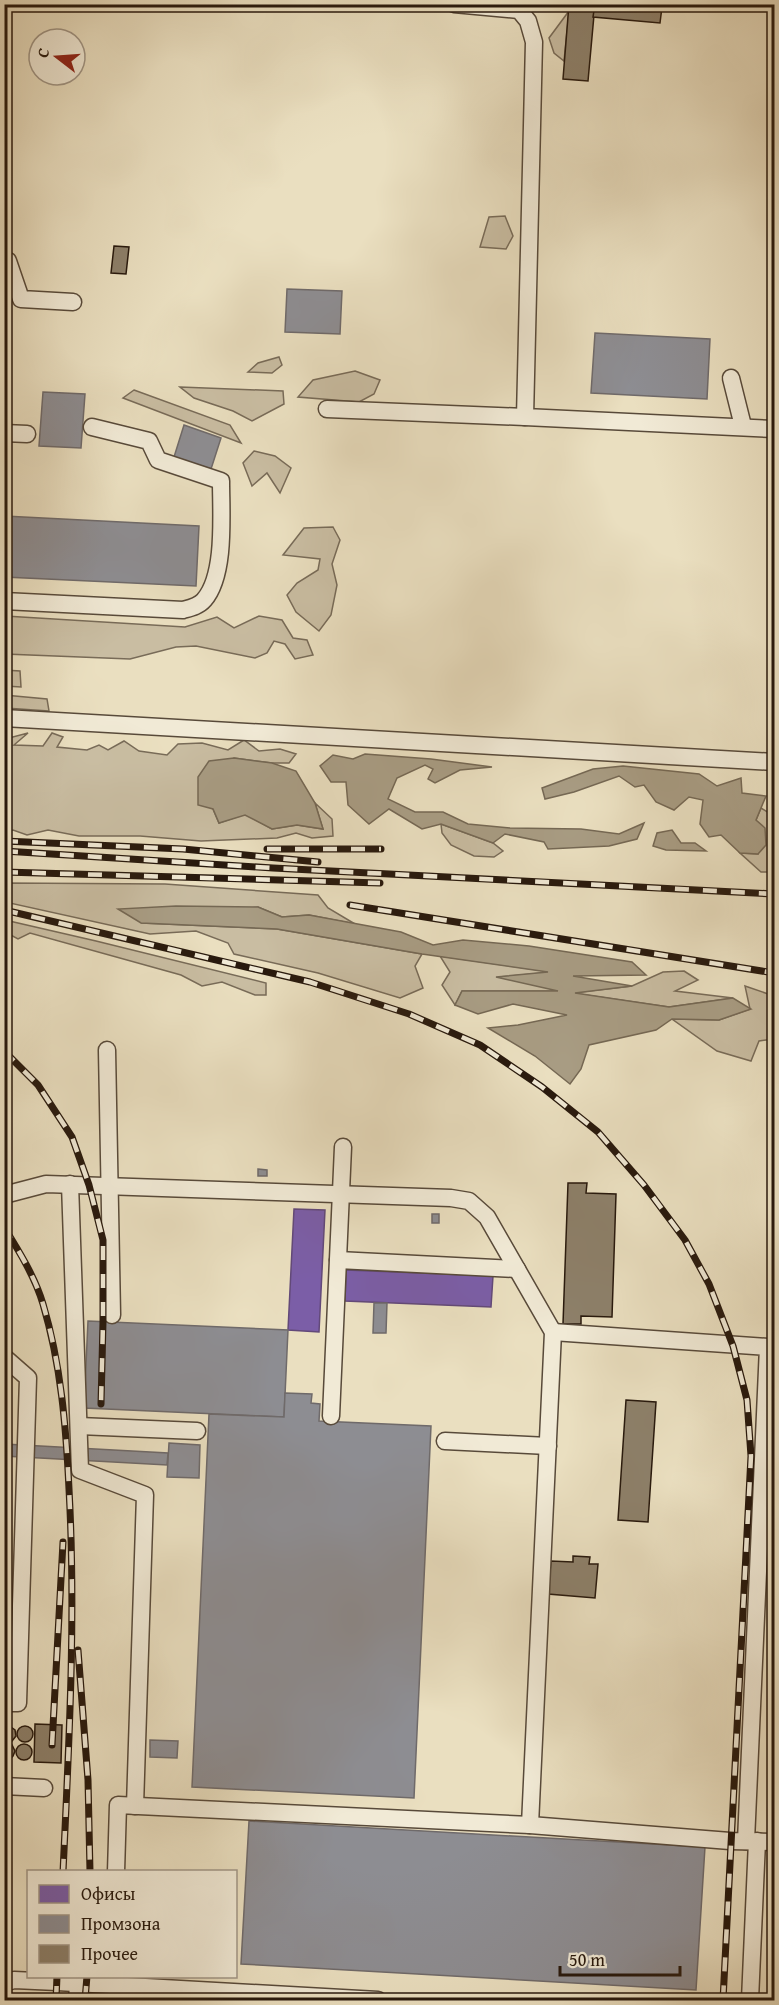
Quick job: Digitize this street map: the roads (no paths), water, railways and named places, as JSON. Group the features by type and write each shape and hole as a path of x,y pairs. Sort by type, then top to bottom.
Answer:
{"lane":[{"path":"454,4 522,7 534,42 525,417"},
{"path":"4,261 8,261 21,299 74,302"},
{"path":"730,378 743,426"},
{"path":"327,409 774,429"},
{"path":"4,601 183,610 202,603 216,583 222,531 221,481 158,460 149,441 93,427"},
{"path":"4,433 27,434"},
{"path":"4,718 774,762"},
{"path":"107,1050 112,1315"},
{"path":"331,1416 343,1147"},
{"path":"4,1195 46,1184 70,1184 451,1198 470,1202 487,1217 553,1332 530,1825"},
{"path":"70,1184 80,1470 145,1495 135,1806"},
{"path":"338,1260 517,1269"},
{"path":"553,1332 771,1344 752,1841 750,2001"},
{"path":"4,1358 28,1378 18,1703 4,1703"},
{"path":"79,1426 197,1431"},
{"path":"445,1441 548,1446"},
{"path":"4,1786 44,1788"},
{"path":"116,1870 118,1805 530,1825 774,1842"},
{"path":"4,1983 14,1980 78,1992 112,1981 378,2001"}],"railway":[{"path":"4,841 183,849 318,862"},
{"path":"267,849 381,849"},
{"path":"4,851 273,868 774,894"},
{"path":"4,872 380,883"},
{"path":"350,905 774,973"},
{"path":"4,910 310,982 409,1014 480,1045 542,1087 598,1132 644,1185 685,1240 709,1284 733,1346 747,1400 751,1456 723,2000"},
{"path":"4,1051 38,1085 72,1137 89,1185 103,1240 101,1404"},
{"path":"4,1227 40,1294 54,1350 64,1419 71,1537 72,1632 63,1870"},
{"path":"52,1745 63,1542"},
{"path":"78,1650 88,1780 90,1870"},
{"path":"56,2000 57,1978"},
{"path":"85,2000 87,1978"}]}
